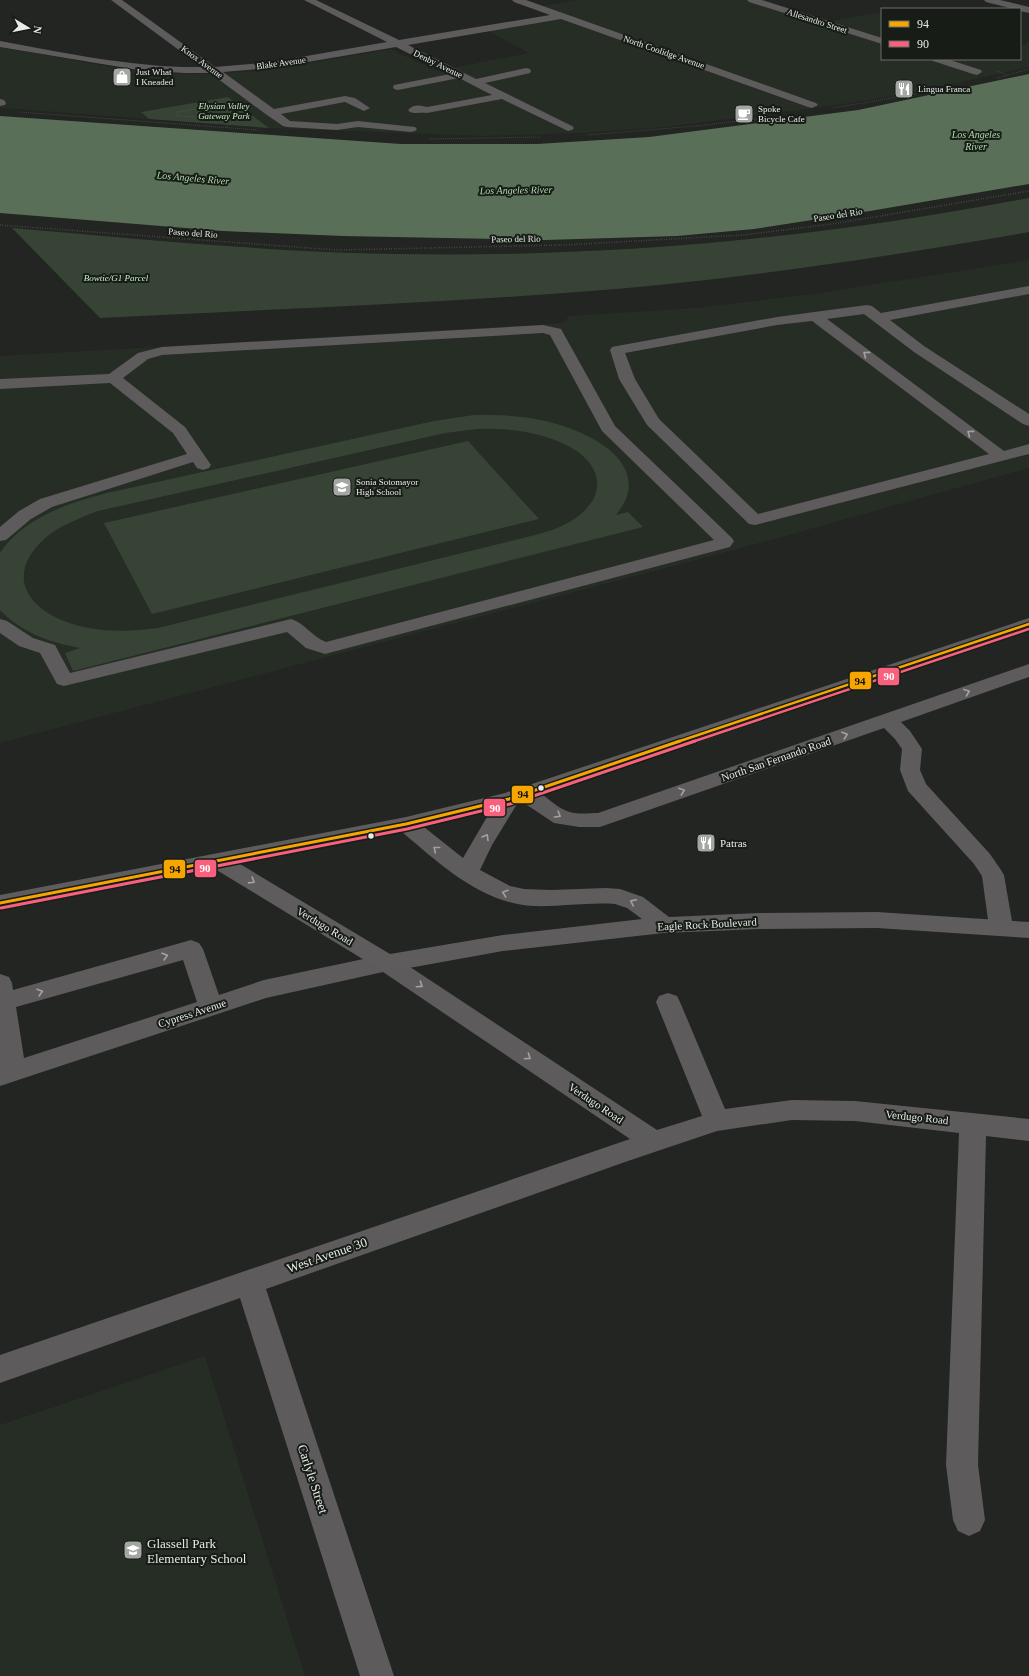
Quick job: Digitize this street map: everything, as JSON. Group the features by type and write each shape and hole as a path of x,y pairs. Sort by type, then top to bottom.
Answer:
{"main road":[{"path":"0,904 406,824 517,796 1029,624"},
{"path":"468,872 481,845 517,796"},
{"path":"406,824 438,851 468,872 498,890 514,896 550,898 604,895 624,897 640,905 664,926"},
{"name":"Verdugo Road","path":"219,861 388,964"},
{"name":"Eagle Rock Boulevard","path":"388,964 503,943 664,926 760,921 877,920 1029,930"}],"street":[{"name":"Knox Avenue","path":"116,0 287,124 337,128 358,124 411,129"},
{"name":"Denby Avenue","path":"309,0 568,128"},
{"name":"North Coolidge Avenue","path":"517,0 812,105"},
{"name":"Allesandro Street","path":"752,0 881,41"},
{"path":"989,0 1029,10"},
{"name":"Blake Avenue","path":"0,44 144,67 184,70 213,70 272,65 560,16"},
{"path":"940,60 977,72"},
{"path":"475,82 526,71"},
{"path":"398,87 460,74"},
{"path":"414,110 427,110 503,96"},
{"path":"272,113 345,99 351,100 364,108"},
{"path":"310,105 321,113"},
{"path":"879,318 1029,290"},
{"path":"1029,421 919,349 867,309 815,316 617,350 628,379 653,422 754,520 1029,449"},
{"path":"815,316 1001,456"},
{"path":"0,384 113,378 143,356 162,351 543,329 556,332 608,428 725,540 724,544 717,546 325,648 313,644 291,625 64,680 48,649 26,642 0,626"},
{"path":"0,536 25,515 46,503 200,461 179,430 113,378"},
{"name":"North San Fernando Road","path":"517,796 562,818 600,820 1029,670"},
{"path":"888,720 903,735 912,749 910,770 916,786 982,859 993,875 1001,927"},
{"path":"7,1074 2,993 191,949 211,1007"},
{"name":"Cypress Avenue","path":"7,1074 264,989 388,964"},
{"name":"Verdugo Road","path":"388,964 653,1141 717,1121 792,1110 855,1111 1029,1130"},
{"path":"668,1002 717,1121"},
{"path":"969,1520 962,1465 969,1210 973,1123"},
{"name":"West Avenue 30","path":"0,1369 653,1141"},
{"name":"Carlyle Street","path":"250,1282 377,1676"}],"path":[{"path":"226,127 239,118 187,117 176,115 176,112 203,108 244,93"},
{"name":"Paseo del Rio","path":"0,226 336,250 564,245 743,235 832,224 1029,191"}],"shaded area":[{"path":"577,0 757,0 826,22 881,12 881,60 1021,60 1021,46 1029,41 1029,67 902,95 823,107 666,127 585,133 483,136 269,128 228,97 142,112 149,119 0,108 0,47 123,69 166,73 206,74 267,70 391,49 436,71 529,53 486,30 571,17 541,6"},
{"name":"Sonia Sotomayor High School","path":"1029,260 1029,468 749,546 0,743 0,356 563,323 569,316 695,308 820,293"},
{"name":"Glassell Park Elementary School","path":"205,1356 305,1676 0,1676 0,1425"}],"green space":[{"name":"Elysian Valley Gateway Park","path":"228,97 269,128 149,119 141,112"},
{"name":"Bowtie/G1 Parcel","path":"1029,198 1029,232 804,268 691,282 578,292 399,303 100,318 12,228 299,251 396,254 555,253 635,249 793,234 951,212"},
{"path":"474,415 512,416 549,422 582,433 599,442 613,453 623,465 628,480 627,496 624,504 616,515 628,512 643,527 73,671 65,653 80,648 58,643 27,631 8,618 0,610 0,553 21,530 34,521 62,507 107,493 434,421","holes":["488,429 522,431 544,436 566,445 578,452 593,468 597,478 597,488 594,498 587,508 567,523 541,533 158,628 123,631 99,630 75,625 48,613 36,603 28,592 24,581 25,569 30,556 39,544 58,529 75,520 98,511 445,433"]},
{"path":"468,441 539,519 152,614 104,523"}],"water":[{"name":"Los Angeles River","path":"1029,74 1029,184 754,229 677,236 545,240 343,236 223,231 0,213 0,116 401,144 537,144 649,137 858,110"}],"transit line":[{"name":"94","path":"0,903 406,824 509,799 1029,624"},
{"name":"90","path":"1,908 407,829 510,804 1029,629"}],"place":[{"name":"Just What I Kneaded","path":"122,77"},
{"name":"Lingua Franca","path":"904,89"},
{"name":"Spoke Bicycle Cafe","path":"744,114"},
{"name":"Sonia Sotomayor High School","path":"342,487"},
{"name":"Patras","path":"706,843"},
{"name":"Glassell Park Elementary School","path":"133,1550"}]}
